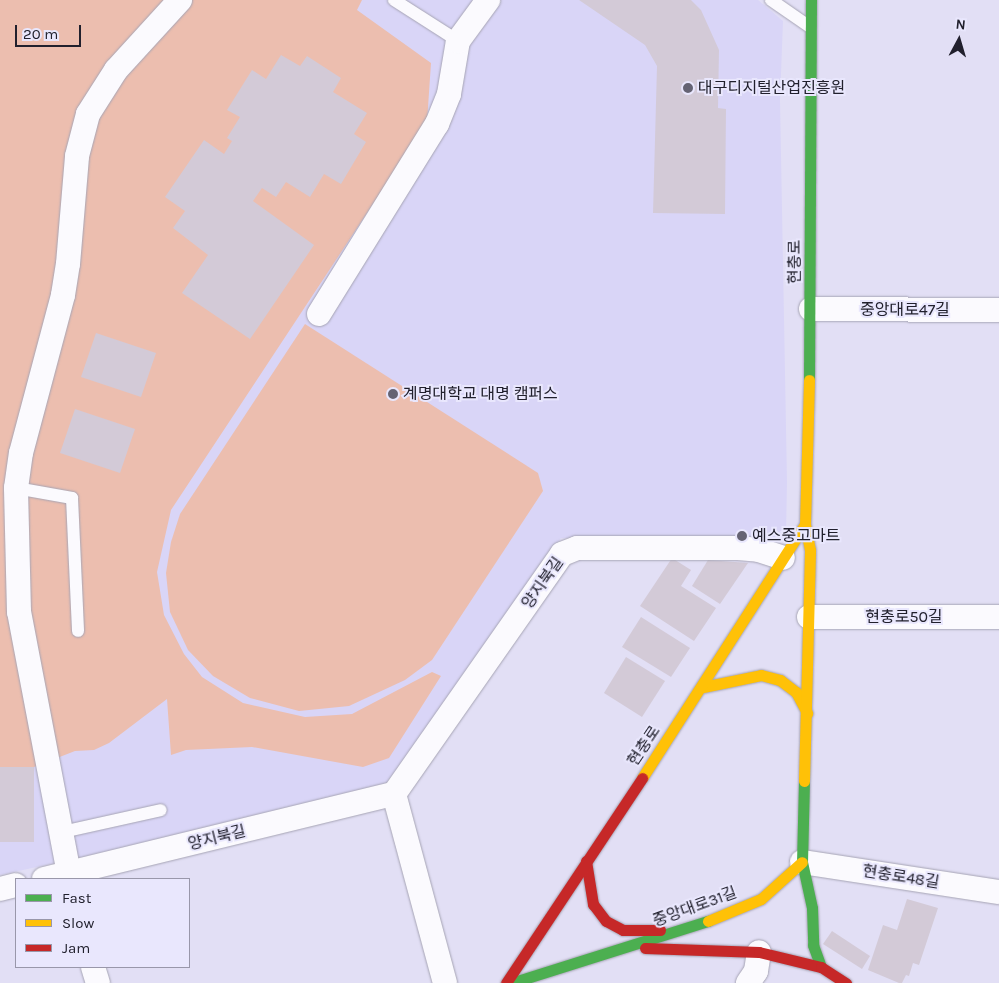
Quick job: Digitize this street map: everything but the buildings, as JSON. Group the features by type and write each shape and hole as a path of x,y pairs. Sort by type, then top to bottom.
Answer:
{"main road":[{"name":"현충로","path":"802,862 810,550 805,524 811,310 812,0"},
{"name":"현충로","path":"506,983 703,687 805,524"},
{"path":"703,687 734,678 761,675 780,680 796,692 807,714"},
{"path":"586,861 593,904 606,921 624,930 678,930"},
{"path":"802,862 812,908 813,945 821,966"},
{"name":"중앙대로31길","path":"510,983 630,948 678,930 727,915 761,899 802,862"},
{"name":"중앙대로31길","path":"630,948 759,952 821,966 846,983"}],"street":[{"path":"69,877 19,612 16,488 20,453 63,295 77,156 88,114 116,70 180,0"},
{"path":"320,314 437,124 449,94 458,41 486,1"},
{"name":"중앙대로47길","path":"811,310 999,310"},
{"name":"양지북길","path":"56,878 69,877 394,794 562,554 577,548 738,548 759,550 783,558"},
{"name":"현충로50길","path":"809,617 999,617"},
{"path":"394,794 445,983"},
{"name":"현충로48길","path":"802,862 999,892"},
{"path":"0,889 15,885"},
{"path":"748,983 756,971 759,952"},
{"path":"93,968 98,983"}],"lane":[{"path":"394,0 458,41"},
{"path":"771,0 812,28"},
{"path":"16,488 72,498 78,631"},
{"path":"62,832 161,810"}],"shaded area":[{"name":"계명대학교 대명 캠퍼스","path":"0,0 758,0 783,21 780,100 787,482 786,534 781,541 745,543 561,538 380,792 0,875"},
{"path":"0,0 362,0 357,10 431,63 427,122 171,510 157,572 164,615 184,654 202,677 243,703 305,717 352,714 432,672 441,676 389,758 363,767 252,747 186,750 171,755 167,699 109,743 94,750 75,751 34,767 0,767"},
{"path":"305,324 538,473 543,491 432,660 405,680 349,706 299,711 250,698 213,676 188,650 170,612 166,573 171,542 180,514"}],"traffic: fast":[{"path":"809,380 811,0"},
{"path":"804,781 802,862 812,908 813,945 821,967"},
{"path":"511,983 708,921"}],"traffic: slow":[{"path":"804,781 810,550 805,524 809,380"},
{"path":"642,778 805,524"},
{"path":"703,687 761,675 780,680 796,692 807,713"},
{"path":"708,921 761,899 802,862"}],"traffic: jam":[{"path":"506,983 642,778"},
{"path":"586,861 593,904 606,921 623,930 660,930"},
{"path":"645,948 759,952 821,967 846,983"}],"place":[{"name":"대구디지털산업진흥원","path":"688,88"},
{"name":"계명대학교 대명 캠퍼스","path":"393,394"},
{"name":"예스중고마트","path":"742,536"}]}
